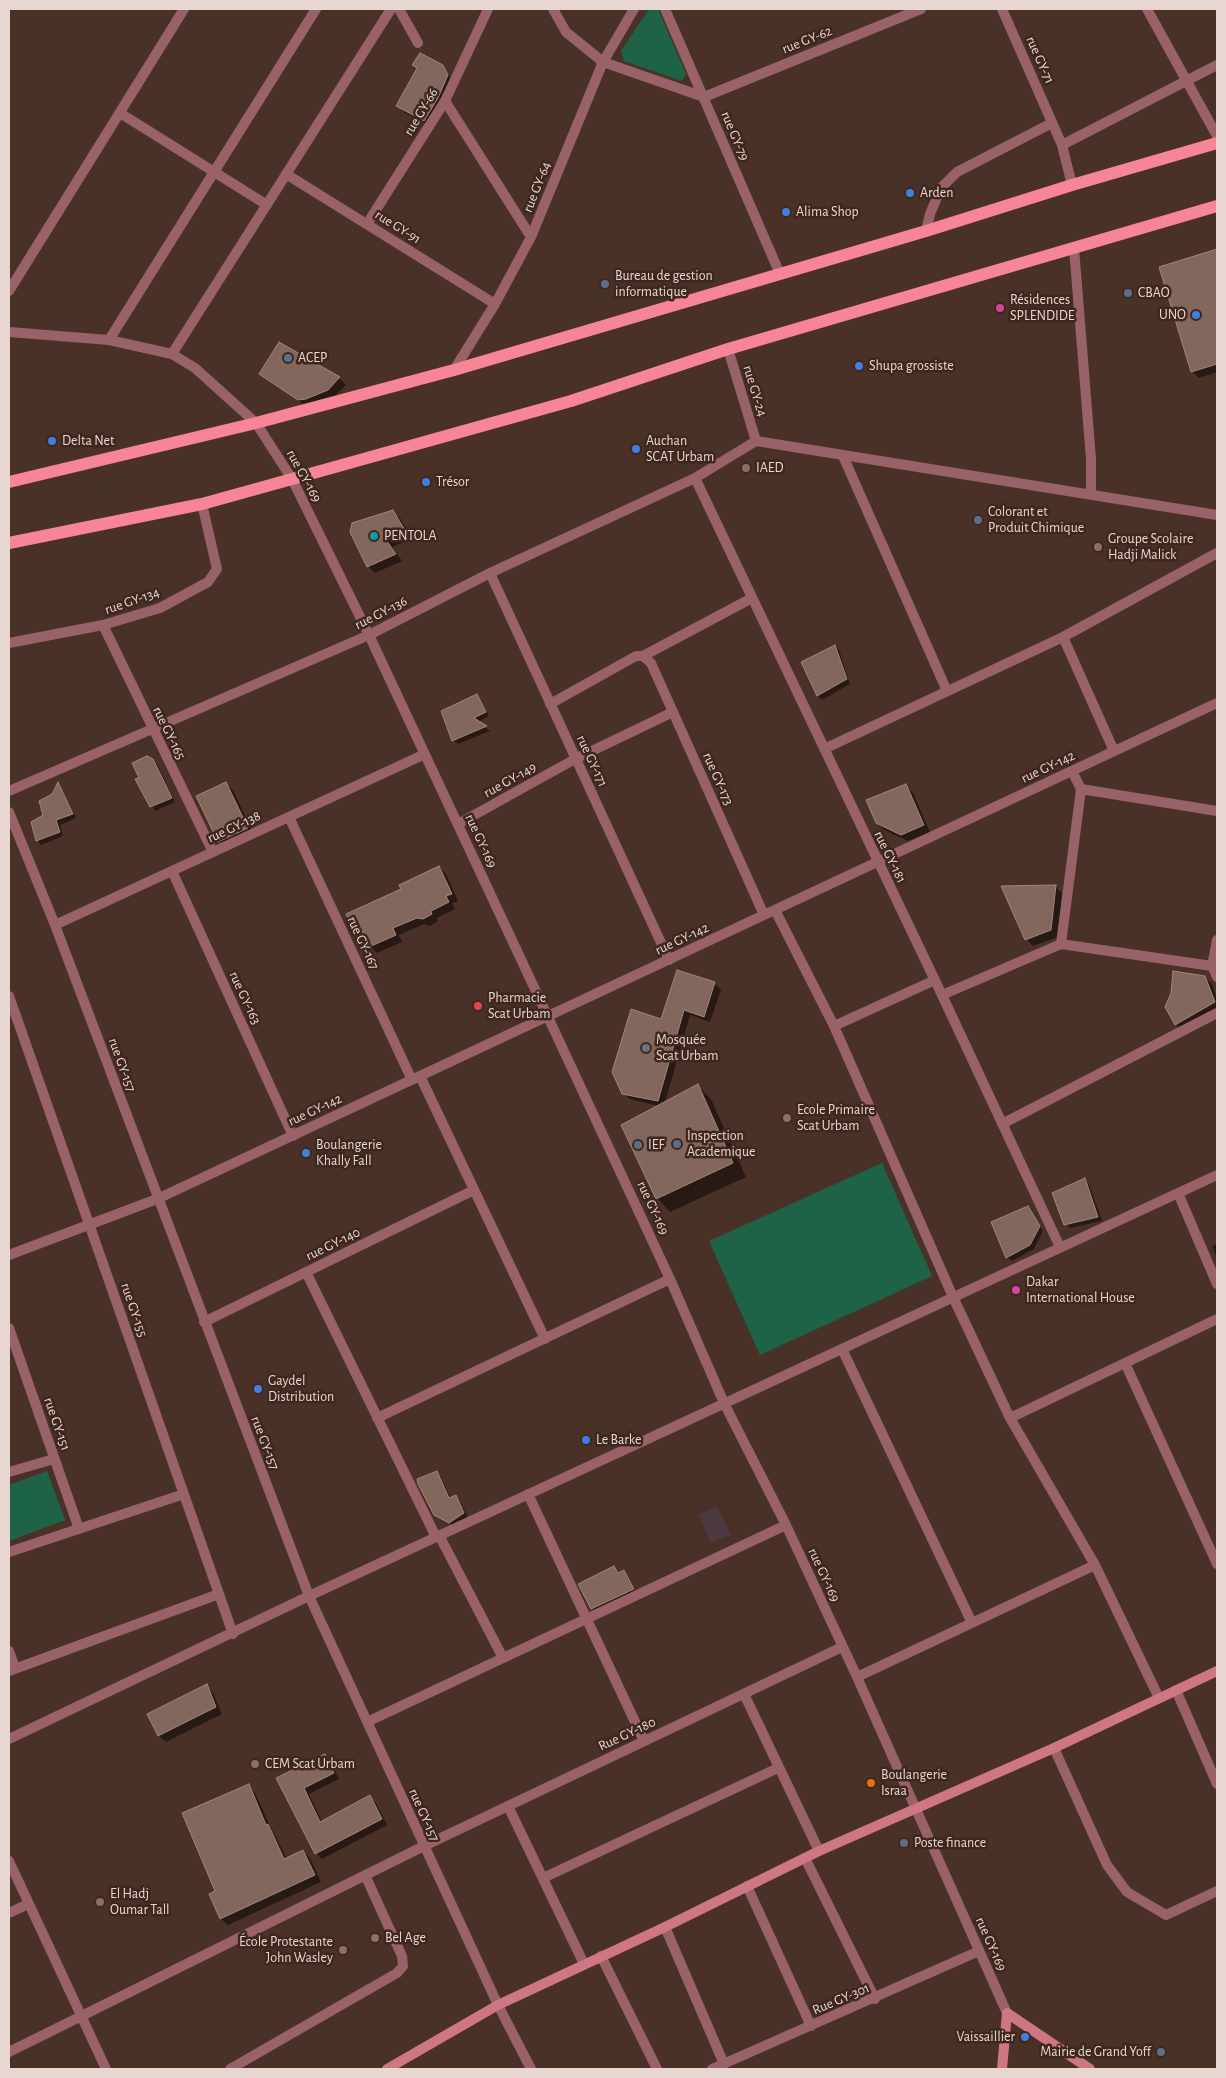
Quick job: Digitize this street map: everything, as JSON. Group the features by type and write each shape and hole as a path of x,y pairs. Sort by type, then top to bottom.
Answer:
{"main road":[{"path":"9,482 256,423 454,370 926,231 1072,184 1217,143"},
{"path":"9,542 202,504 292,480 571,401 728,349 1217,206"}],"street":[{"path":"9,291 184,9"},
{"path":"109,340 316,9"},
{"path":"172,354 391,9"},
{"path":"399,9 418,43"},
{"name":"rue GY-66","path":"367,224 445,101 488,9"},
{"path":"553,9 566,32 602,62 704,97"},
{"name":"rue GY-64","path":"454,370 495,304 531,237 602,62 634,9"},
{"name":"rue GY-79","path":"665,9 780,274"},
{"name":"rue GY-62","path":"704,97 921,9"},
{"name":"rue GY-71","path":"1002,9 1062,145 1072,184"},
{"path":"1148,9 1217,136"},
{"path":"1062,145 1217,65"},
{"path":"445,101 531,237"},
{"path":"120,113 267,205"},
{"path":"926,231 930,214 941,188 957,172 1052,123"},
{"name":"rue GY-91","path":"286,174 495,304"},
{"path":"1074,248 1091,459 1091,495"},
{"name":"rue GY-169","path":"9,332 109,340 172,354 195,368 256,423 292,480 369,635 670,1279 724,1403 786,1525 857,1677 1007,2013"},
{"name":"rue GY-24","path":"728,349 756,442"},
{"path":"756,442 1217,515"},
{"name":"rue GY-136","path":"9,791 152,731 369,635 490,573 695,478 756,442"},
{"path":"843,456 946,691"},
{"name":"rue GY-181","path":"695,478 935,980 1060,1247"},
{"name":"rue GY-134","path":"9,643 102,625 160,608 208,582 217,569 202,504"},
{"path":"824,749 1063,637 1217,553"},
{"name":"rue GY-171","path":"490,573 669,960"},
{"path":"550,704 636,656 643,656 752,598"},
{"name":"rue GY-165","path":"102,625 152,731 213,852"},
{"path":"1063,637 1114,751"},
{"name":"rue GY-173","path":"643,656 651,663 764,915"},
{"name":"rue GY-142","path":"9,1255 158,1199 1217,703"},
{"name":"rue GY-149","path":"458,824 575,759 673,712"},
{"name":"rue GY-138","path":"55,925 425,754"},
{"path":"1061,944 1081,789 1072,771"},
{"path":"1081,789 1217,811"},
{"name":"rue GY-157","path":"9,812 55,925 309,1596 498,2005 531,2069"},
{"name":"rue GY-167","path":"289,817 416,1078 474,1190 545,1340"},
{"name":"rue GY-163","path":"172,871 294,1136"},
{"path":"775,910 834,1026 953,1297 1010,1418 1095,1565 1159,1698"},
{"path":"1217,940 1212,966 1217,976"},
{"path":"942,995 1061,944 1212,966"},
{"path":"834,1026 935,980"},
{"name":"rue GY-155","path":"9,996 233,1634"},
{"path":"1002,1124 1217,1013"},
{"path":"9,1739 437,1536 1217,1175"},
{"name":"rue GY-140","path":"204,1322 474,1190"},
{"path":"1178,1193 1217,1284"},
{"path":"306,1272 437,1536 503,1658"},
{"path":"377,1418 545,1340 670,1279"},
{"path":"1010,1418 1217,1319"},
{"name":"rue GY-151","path":"9,1328 78,1529"},
{"path":"842,1349 972,1623"},
{"path":"1125,1363 1217,1564"},
{"path":"9,1472 54,1459"},
{"path":"9,1552 184,1494"},
{"path":"528,1494 644,1741"},
{"path":"367,1722 786,1525"},
{"path":"857,1677 1095,1565"},
{"path":"9,1651 12,1670 219,1594"},
{"name":"Rue GY-180","path":"9,2052 424,1846 842,1646"},
{"path":"387,2069 498,2005 805,1858 1054,1748 1217,1671"},
{"path":"1176,1690 1217,1784"},
{"path":"744,1694 819,1852"},
{"path":"1054,1748 1107,1865 1127,1892 1166,1915 1217,1892"},
{"path":"543,1878 778,1768"},
{"path":"508,1806 584,1964"},
{"path":"805,1858 876,1999"},
{"path":"9,1861 106,2069"},
{"path":"230,2069 397,1973 403,1966 402,1956 365,1876"},
{"path":"748,1886 811,2026"},
{"path":"9,1913 28,1904"},
{"path":"664,1927 724,2064"},
{"name":"Rue GY-301","path":"712,2069 876,1999 979,1951"},
{"path":"602,1956 657,2069"},
{"path":"1002,2069 1007,2013 1090,2069"}],"shaded area":[{"path":"717,1506 731,1535 711,1543 699,1515"}],"green space":[{"path":"649,9 658,9 686,74 682,81 624,61 621,51"},
{"path":"882,1163 932,1276 760,1355 709,1241"},
{"path":"47,1471 65,1520 9,1541 9,1485"}],"building":[{"path":"420,53 443,65 448,75 438,98 424,121 396,106 417,68 412,65"},
{"name":"UNO","path":"1217,249 1217,364 1191,372 1159,267"},
{"name":"ACEP","path":"279,342 340,377 328,390 306,399 298,400 259,374"},
{"name":"PENTOLA","path":"393,510 406,532 386,540 396,554 367,567 350,532 352,523"},
{"path":"835,645 847,679 817,696 801,662"},
{"path":"477,694 486,712 474,718 487,726 452,741 441,711"},
{"path":"147,756 153,759 172,798 150,807 135,779 139,778 132,763"},
{"path":"58,782 73,814 56,820 60,832 36,841 31,822 43,815 39,801 52,794"},
{"path":"226,782 248,828 218,842 196,796"},
{"path":"906,784 924,825 901,835 876,823 866,800"},
{"path":"439,866 452,894 446,896 449,902 431,911 432,914 423,919 417,918 393,928 396,935 369,947 361,928 354,931 346,914 401,889 399,885"},
{"path":"1056,885 1051,930 1025,940 1001,886"},
{"name":"Mosquée Scat Urbam","path":"677,970 715,982 704,1017 684,1010 658,1101 622,1094 612,1072 631,1009 661,1019"},
{"path":"1173,971 1205,976 1215,1002 1175,1025 1165,1007 1171,993"},
{"name":"Inspection Academique","path":"698,1084 733,1163 656,1199 621,1125"},
{"path":"1085,1178 1098,1217 1064,1225 1052,1193"},
{"path":"1028,1206 1040,1226 1030,1245 1006,1258 991,1222"},
{"path":"437,1471 449,1498 456,1495 464,1513 449,1523 434,1515 418,1484 417,1479"},
{"path":"614,1566 618,1573 624,1570 634,1589 591,1609 578,1584"},
{"path":"207,1684 216,1707 158,1736 147,1714"},
{"path":"325,1754 334,1773 304,1788 320,1822 370,1795 382,1819 315,1854 276,1778"},
{"path":"249,1784 266,1825 268,1824 284,1859 303,1850 315,1875 220,1919 209,1894 215,1891 182,1813"}],"place":[{"name":"Arden","path":"910,193"},
{"name":"Alima Shop","path":"786,212"},
{"name":"Bureau de gestion informatique","path":"605,284"},
{"name":"CBAO","path":"1128,293"},
{"name":"Résidences SPLENDIDE","path":"1000,308"},
{"name":"UNO","path":"1196,315"},
{"name":"ACEP","path":"288,358"},
{"name":"Shupa grossiste","path":"859,366"},
{"name":"Delta Net","path":"52,441"},
{"name":"Auchan SCAT Urbam","path":"636,449"},
{"name":"IAED","path":"746,468"},
{"name":"Trésor","path":"426,482"},
{"name":"Colorant et Produit Chimique","path":"978,520"},
{"name":"PENTOLA","path":"374,536"},
{"name":"Groupe Scolaire Hadji Malick","path":"1098,547"},
{"name":"Pharmacie Scat Urbam","path":"478,1006"},
{"name":"Mosquée Scat Urbam","path":"646,1048"},
{"name":"Ecole Primaire Scat Urbam","path":"787,1118"},
{"name":"Inspection Academique","path":"677,1144"},
{"name":"IEF","path":"638,1145"},
{"name":"Boulangerie Khally Fall","path":"306,1153"},
{"name":"Dakar International House","path":"1016,1290"},
{"name":"Gaydel Distribution","path":"258,1389"},
{"name":"Le Barke","path":"586,1440"},
{"name":"CEM Scat Urbam","path":"255,1764"},
{"name":"Boulangerie Israa","path":"871,1783"},
{"name":"Poste finance","path":"904,1843"},
{"name":"El Hadj Oumar Tall","path":"100,1902"},
{"name":"Bel Age","path":"375,1938"},
{"name":"École Protestante John Wasley","path":"343,1950"},
{"name":"Vaissaillier","path":"1025,2037"},
{"name":"Mairie de Grand Yoff","path":"1161,2052"}]}
